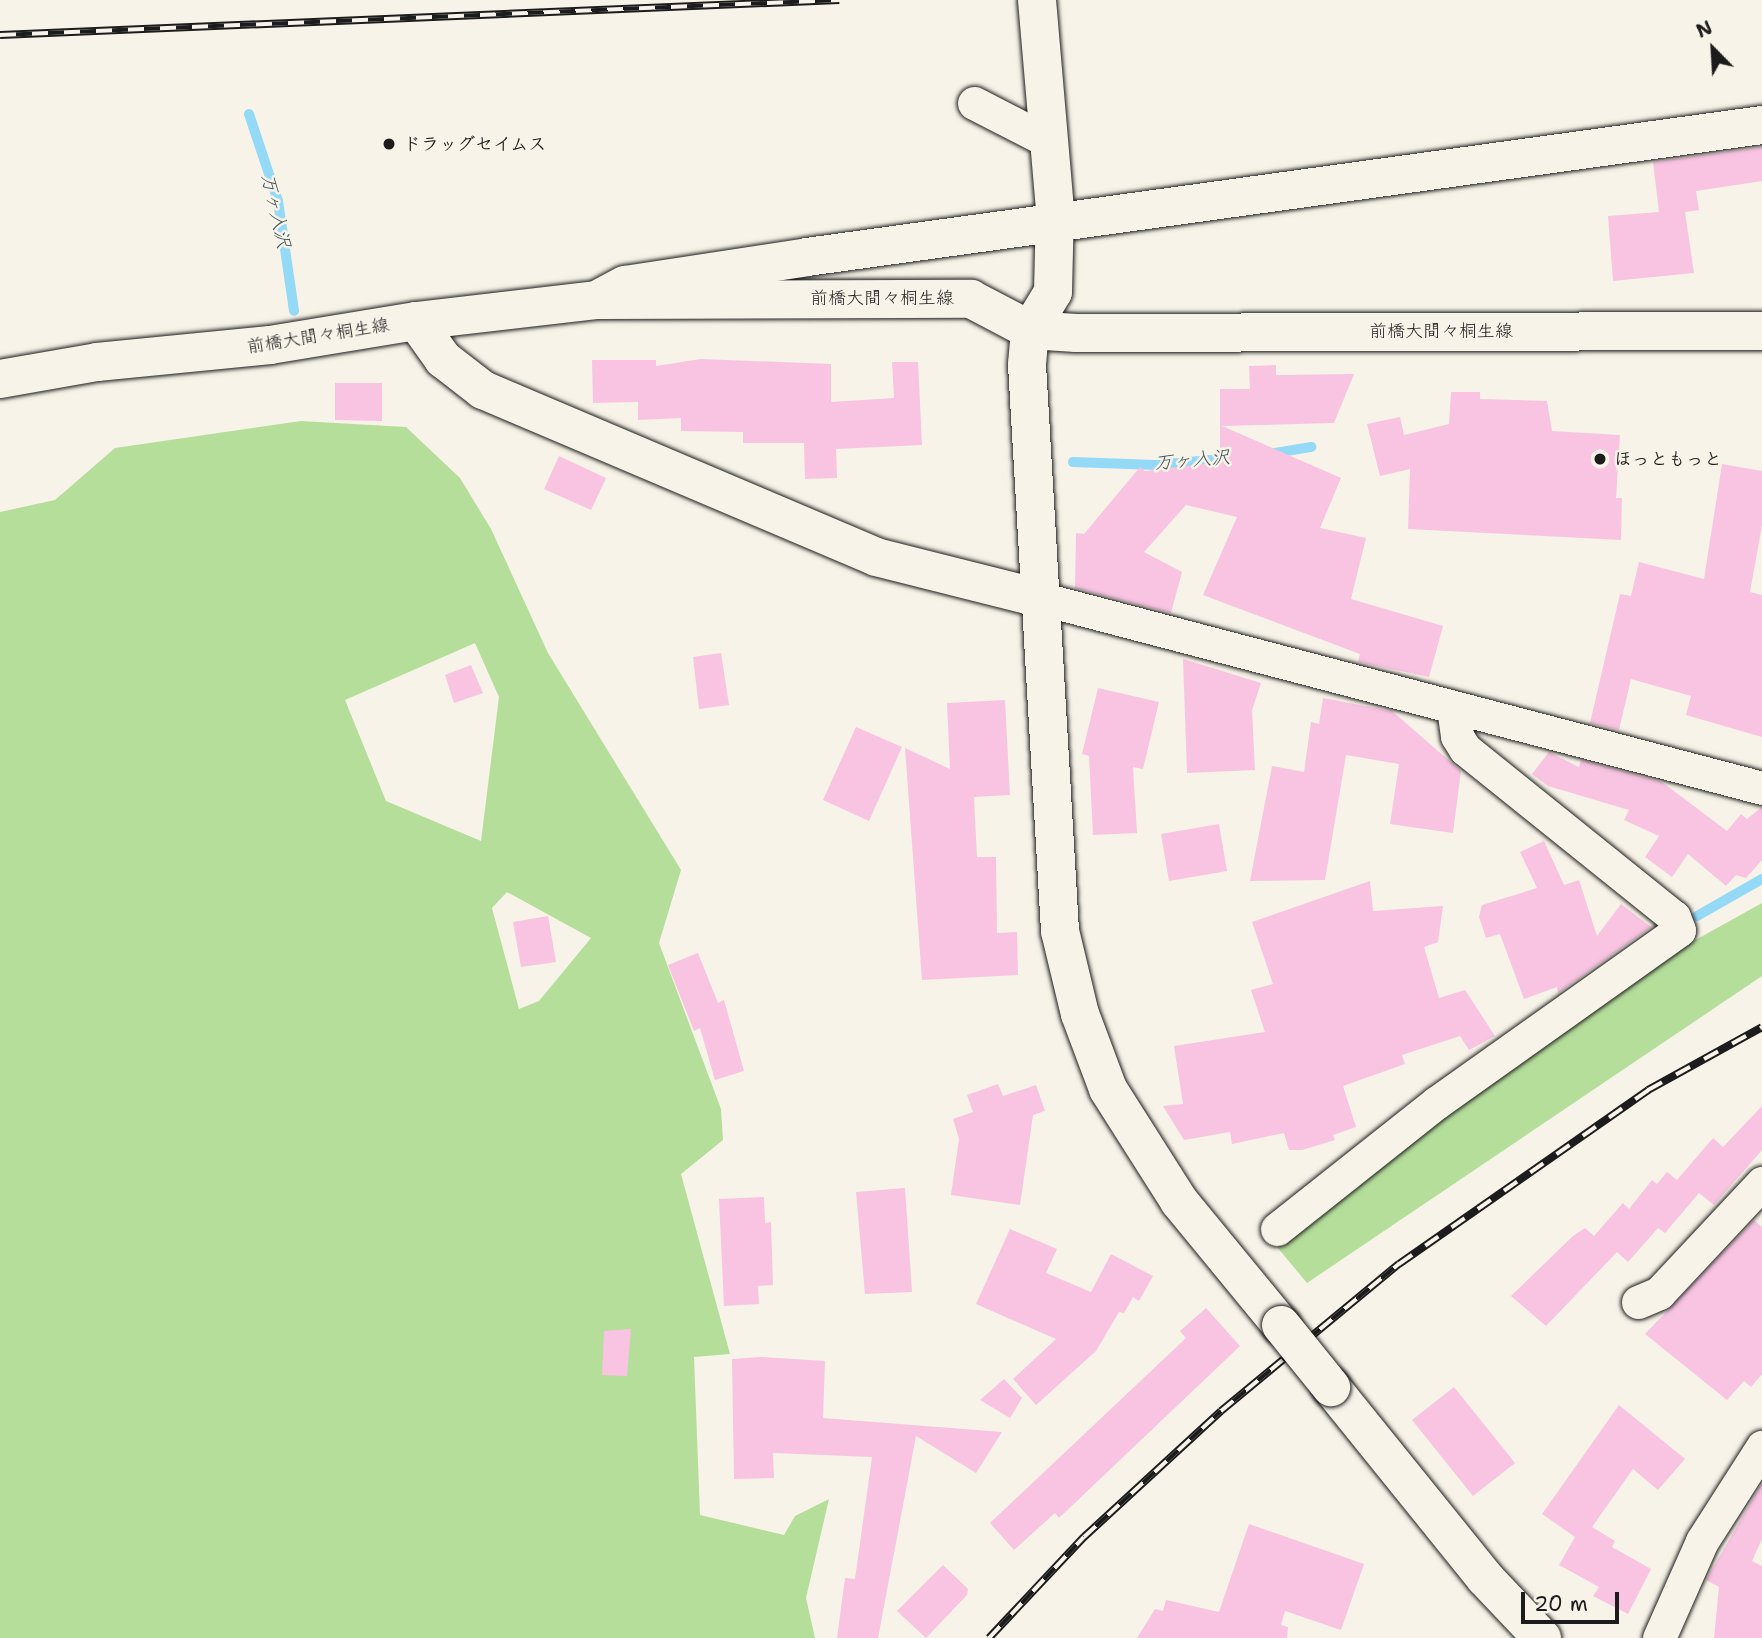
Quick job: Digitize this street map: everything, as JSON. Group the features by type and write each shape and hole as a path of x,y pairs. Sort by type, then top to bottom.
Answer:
{"street":[{"path":"1037,0 1050,142 1054,223 1053,292 1030,330 1027,365 1054,891 1068,975 1093,1052 1140,1145 1485,1578 1542,1638"},
{"path":"974,103 1050,142"},
{"path":"598,300 625,285 1762,125"},
{"name":"前橋大間々桐生線","path":"0,379 97,362 270,345 416,321 598,300 958,298 981,304 1030,330 1762,331"},
{"path":"416,321 443,359 483,390 876,557 1762,788"},
{"path":"1277,1229 1436,1103 1679,930 1674,917 1465,749 1457,736 1453,707"},
{"path":"1638,1303 1659,1293 1762,1183"},
{"path":"1659,1638 1702,1541 1762,1447"}],"green space":[{"path":"301,421 406,427 460,478 491,529 548,653 681,870 659,943 721,1109 723,1140 681,1174 730,1354 694,1357 700,1515 784,1535 795,1516 829,1499 806,1598 815,1638 0,1638 0,512 55,500 115,448","holes":["475,643 499,697 481,841 386,801 345,700","507,892 591,938 539,1001 519,1009 492,908"]},
{"path":"1762,903 1762,976 1307,1283 1277,1247 1456,1103 1690,943"}],"building":[{"path":"1762,147 1762,181 1696,191 1699,210 1685,212 1694,273 1613,281 1608,216 1659,212 1653,162"},
{"path":"701,359 831,364 831,402 894,398 892,362 918,362 922,445 836,449 837,478 805,479 804,443 743,443 743,432 681,431 681,418 638,420 638,402 593,403 592,360 656,360 656,366"},
{"path":"1276,365 1276,375 1354,374 1334,423 1222,426 1341,478 1320,528 1366,538 1351,599 1443,626 1429,677 1358,662 1360,654 1203,595 1237,517 1186,505 1144,552 1182,572 1171,613 1075,588 1076,533 1084,534 1140,467 1145,471 1220,462 1220,389 1250,389 1249,366"},
{"path":"335,383 382,383 382,421 335,420"},
{"path":"1451,392 1480,392 1480,399 1547,401 1552,431 1620,435 1616,498 1622,498 1621,540 1408,529 1410,469 1380,476 1367,424 1400,417 1404,435 1449,424"},
{"path":"559,456 606,478 591,510 544,489"},
{"path":"1722,464 1762,471 1762,525 1750,592 1762,595 1762,737 1686,715 1691,696 1631,679 1619,730 1590,723 1620,594 1631,596 1639,562 1704,579"},
{"path":"721,653 729,705 699,709 693,657"},
{"path":"1183,659 1261,683 1252,710 1255,770 1187,773"},
{"path":"471,665 483,693 454,703 445,675"},
{"path":"1098,688 1159,702 1143,769 1133,767 1137,833 1093,835 1089,756 1082,754"},
{"path":"1323,698 1392,711 1461,771 1453,833 1390,824 1399,764 1346,755 1325,880 1250,881 1272,766 1304,772 1311,722 1319,724"},
{"path":"1005,700 1010,795 974,797 977,857 996,857 997,933 1017,932 1018,975 922,980 905,748 950,769 947,703"},
{"path":"856,727 902,747 869,821 823,800"},
{"path":"1549,752 1579,767 1581,760 1662,782 1727,831 1741,814 1747,819 1762,807 1762,860 1746,878 1736,875 1726,886 1688,854 1672,877 1645,857 1659,836 1624,820 1629,810 1548,786 1532,774"},
{"path":"1219,824 1227,871 1169,881 1161,834"},
{"path":"1544,841 1564,885 1579,880 1597,936 1621,904 1651,927 1558,993 1557,987 1524,999 1500,934 1486,938 1479,917 1482,905 1537,888 1520,852"},
{"path":"1370,881 1373,911 1443,906 1438,942 1424,947 1439,998 1465,990 1495,1036 1469,1050 1460,1036 1402,1055 1405,1064 1343,1086 1356,1127 1333,1135 1335,1140 1302,1150 1289,1150 1284,1133 1232,1144 1230,1132 1184,1140 1163,1106 1183,1104 1174,1046 1265,1032 1251,990 1273,984 1252,922"},
{"path":"548,916 556,962 521,967 513,922"},
{"path":"698,953 718,1003 724,1000 744,1071 715,1080 700,1028 694,1031 668,965"},
{"path":"998,1084 1003,1096 1036,1085 1045,1111 1033,1115 1020,1205 951,1195 959,1139 953,1119 973,1112 967,1095"},
{"path":"1762,1106 1762,1150 1714,1205 1699,1193 1665,1233 1658,1228 1628,1262 1617,1252 1546,1326 1511,1296 1573,1236 1585,1228 1594,1236 1623,1203 1629,1209 1652,1180 1657,1184 1667,1172 1677,1180 1713,1138 1723,1147"},
{"path":"905,1188 912,1292 865,1294 856,1192"},
{"path":"764,1197 765,1223 771,1222 773,1285 758,1286 759,1304 724,1306 719,1199"},
{"path":"1754,1220 1762,1227 1762,1374 1751,1387 1744,1381 1727,1400 1645,1334"},
{"path":"1010,1229 1057,1249 1046,1273 1091,1292 1111,1254 1153,1276 1139,1301 1133,1297 1124,1313 1119,1312 1096,1351 1036,1405 1013,1379 1056,1339 976,1304"},
{"path":"1206,1308 1240,1346 1059,1518 1055,1513 1014,1550 990,1523 1186,1338 1180,1331"},
{"path":"631,1329 627,1376 602,1375 604,1331"},
{"path":"760,1357 825,1361 823,1418 1002,1432 976,1473 916,1436 878,1638 837,1638 845,1578 855,1579 872,1457 773,1453 774,1478 734,1479 732,1359"},
{"path":"1004,1379 1022,1398 1010,1418 980,1400"},
{"path":"1454,1387 1515,1463 1473,1496 1412,1420"},
{"path":"1619,1405 1685,1459 1658,1490 1633,1469 1592,1527 1615,1541 1612,1547 1651,1569 1628,1614 1593,1596 1599,1587 1559,1565 1575,1537 1542,1514"},
{"path":"1762,1483 1762,1539 1752,1561 1762,1566 1762,1638 1714,1638 1719,1587 1706,1580"},
{"path":"1249,1524 1364,1564 1341,1630 1285,1611 1281,1625 1288,1627 1287,1638 1137,1638 1155,1609 1163,1611 1166,1600 1219,1612"},
{"path":"943,1565 968,1589 967,1595 926,1638 897,1611"}],"waterway":[{"name":"万ヶ入沢","path":"249,114 278,201 294,311"},
{"name":"万ヶ入沢","path":"1269,454 1311,447"},
{"name":"万ヶ入沢","path":"1073,462 1156,465 1233,458"},
{"name":"万ヶ入沢","path":"1697,916 1762,879"}],"railway":[{"path":"0,35 839,0"},
{"path":"989,1638 1084,1537 1221,1411 1399,1264 1648,1090 1762,1027"}],"place":[{"name":"ドラッグセイムス","path":"389,144"},
{"name":"ほっともっと","path":"1600,459"}]}
